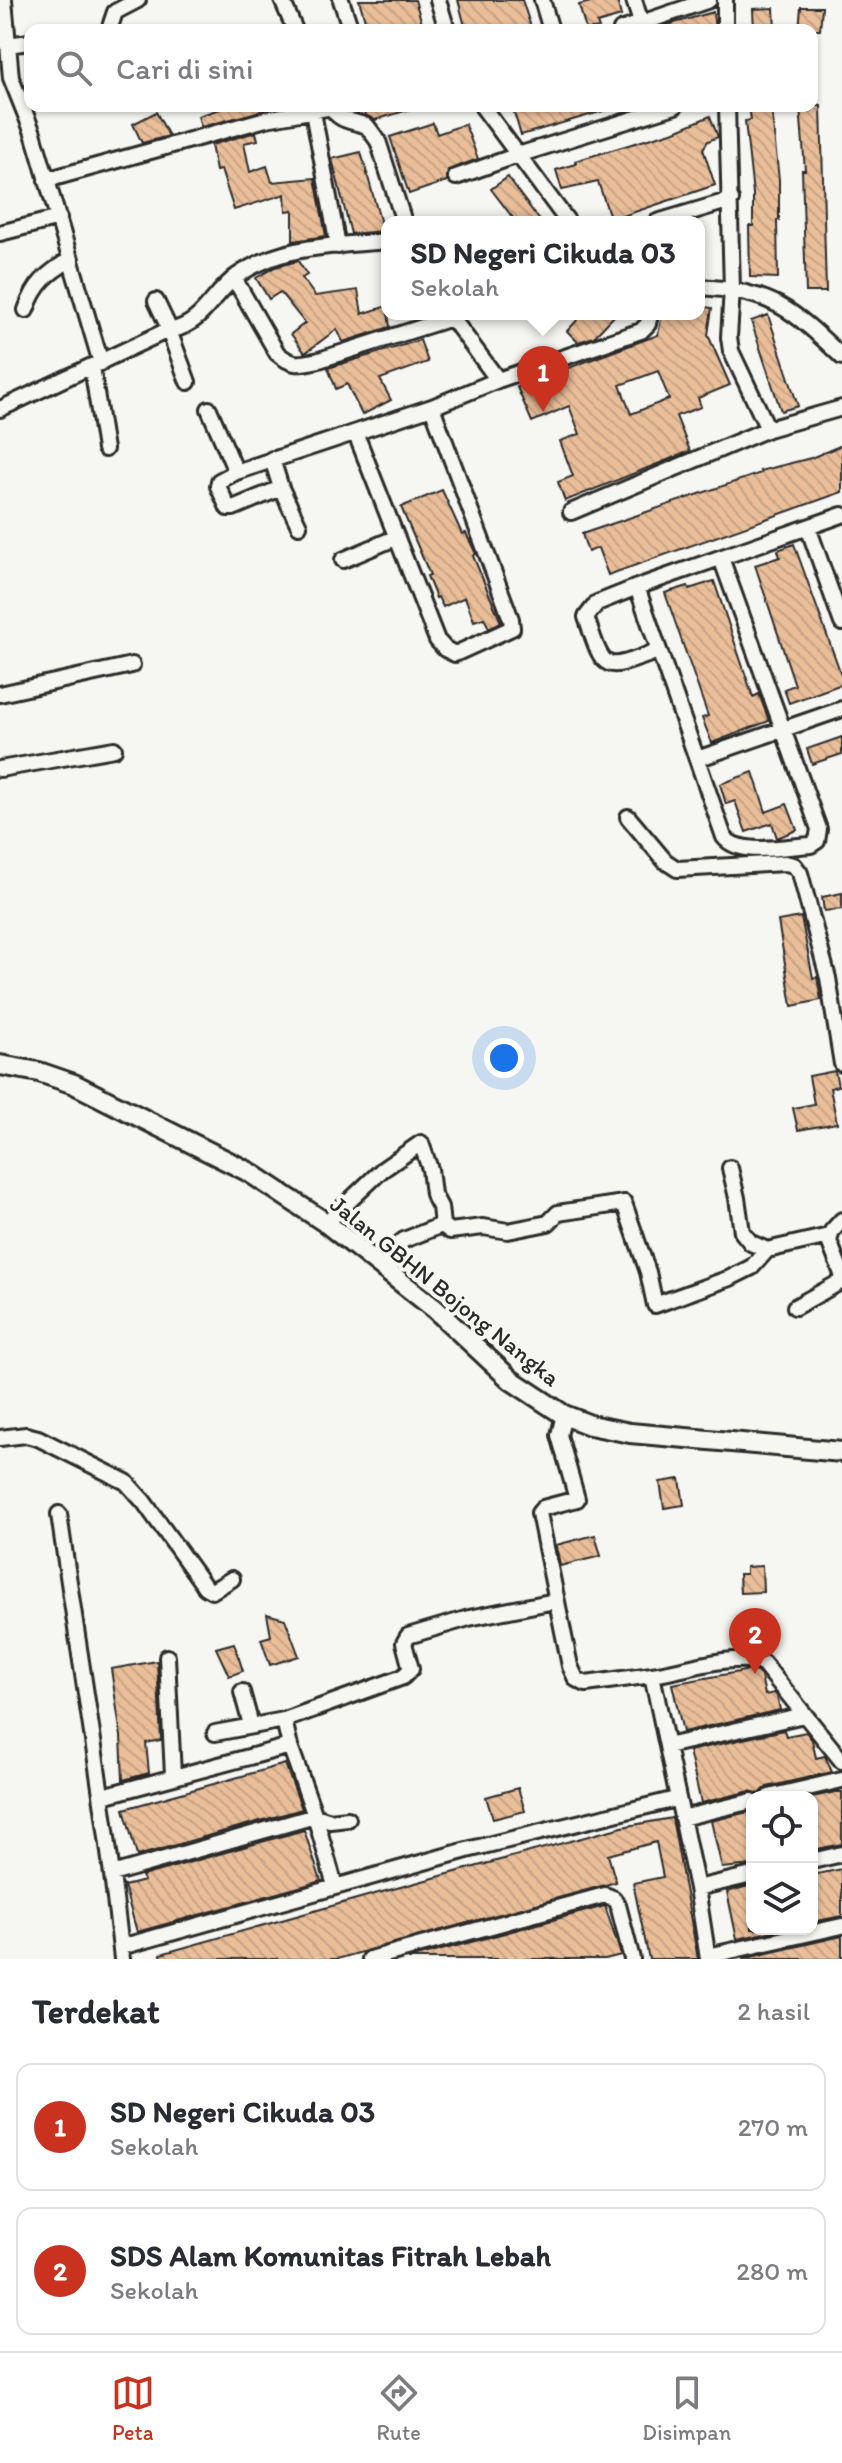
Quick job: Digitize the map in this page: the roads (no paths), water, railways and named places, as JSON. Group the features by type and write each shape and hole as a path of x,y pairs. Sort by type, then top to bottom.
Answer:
{"street":[{"path":"4,0 11,78 24,110"},
{"path":"113,6 138,0"},
{"path":"282,0 292,24"},
{"path":"341,0 349,24"},
{"path":"438,0 445,24"},
{"path":"542,0 549,24"},
{"path":"634,0 641,23"},
{"path":"638,24 709,0"},
{"path":"725,0 725,24"},
{"path":"7,45 24,43"},
{"path":"25,112 71,259 96,365 105,449"},
{"path":"46,180 266,119 313,112 338,246"},
{"path":"334,112 344,121 367,126 378,141 402,216"},
{"path":"486,112 564,216"},
{"path":"456,177 656,112"},
{"path":"727,112 731,351 768,429"},
{"path":"677,216 731,200"},
{"path":"0,233 59,218"},
{"path":"0,409 170,329 190,324 234,278 271,258 295,250 381,242"},
{"path":"26,310 40,280 49,271 71,259"},
{"path":"234,278 277,353 287,363 319,360 438,320"},
{"path":"705,287 732,289 770,299 807,323 842,357"},
{"path":"156,301 170,329 188,382"},
{"path":"453,320 498,380"},
{"path":"281,488 228,508 218,486 219,481 236,472 356,434 498,380 641,331 649,320"},
{"path":"356,434 437,640 455,654 512,628 432,407"},
{"path":"571,512 768,429 842,408"},
{"path":"209,409 236,472"},
{"path":"272,459 281,488 299,526"},
{"path":"658,651 619,666 608,665 600,659 586,617 597,603 637,587 842,515"},
{"path":"808,527 842,623"},
{"path":"343,560 395,538"},
{"path":"637,587 729,843 743,849 811,845 817,841 819,829 721,558"},
{"path":"0,694 132,665"},
{"path":"697,759 842,709"},
{"path":"0,769 114,749"},
{"path":"628,817 665,861 677,869 794,865 806,889 835,976 842,1064"},
{"name":"Jalan GBHN Bojong Nangka","path":"0,1065 39,1072 74,1084 249,1172 326,1223 377,1262 435,1309 511,1380 564,1415 590,1425 630,1433 842,1452"},
{"path":"326,1223 382,1170 421,1143 430,1169 433,1194 440,1207 442,1225 450,1231 483,1227 508,1231 548,1223 558,1213 624,1203 648,1272 655,1305 730,1278 752,1267 767,1250 829,1236 842,1220"},
{"path":"730,1168 742,1232 751,1243 767,1250"},
{"path":"377,1262 404,1240 442,1225"},
{"path":"829,1236 842,1274"},
{"path":"795,1307 842,1281"},
{"path":"564,1415 559,1435 577,1499 546,1507 539,1513 570,1666 579,1681 591,1684 754,1659 763,1663 842,1761"},
{"path":"0,1438 26,1435 38,1438 126,1482 205,1587 212,1591 232,1579"},
{"path":"59,1514 80,1666 103,1796 121,1953 335,1886 510,1838 676,1799"},
{"path":"215,1733 284,1720 407,1675 411,1664 404,1643 408,1636 469,1618 555,1601"},
{"path":"167,1657 173,1775"},
{"path":"652,1675 697,1888 708,1958 842,1926"},
{"path":"242,1692 251,1725"},
{"path":"667,1746 804,1715"},
{"path":"284,1720 335,1886"},
{"path":"103,1796 290,1746"},
{"path":"795,1791 842,1780"},
{"path":"682,1818 746,1802"},
{"path":"112,1874 315,1816 330,1821 348,1819"},
{"path":"818,1860 842,1854"},
{"path":"697,1888 746,1876"},
{"path":"370,1959 605,1895 613,1898 618,1905 632,1959"}],"place":[{"name":"SD Negeri Cikuda 03","path":"543,412"},
{"name":"SDS Alam Komunitas Fitrah Lebah","path":"755,1674"}]}
